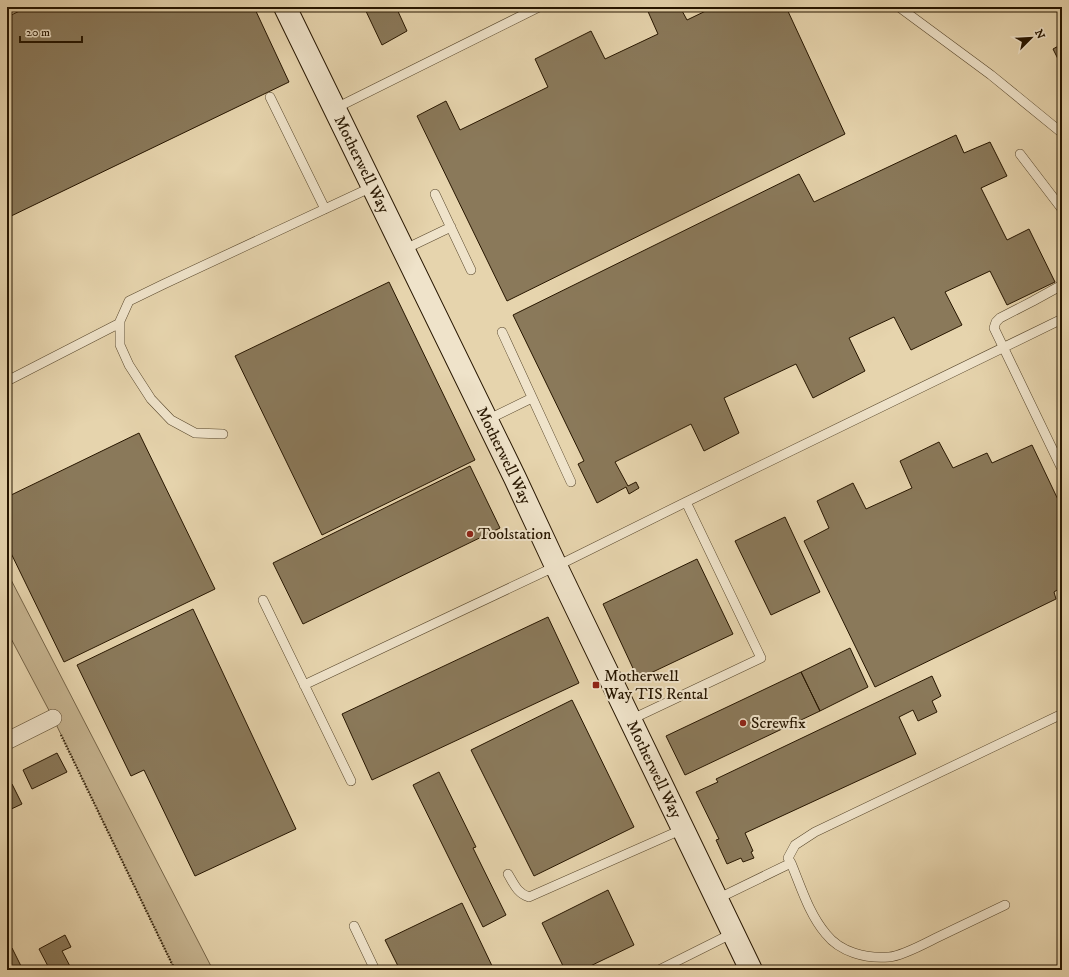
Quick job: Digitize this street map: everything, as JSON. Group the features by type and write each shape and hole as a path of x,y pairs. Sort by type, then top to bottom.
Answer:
{"street":[{"name":"Motherwell Way","path":"285,7 487,420 751,970"},
{"path":"7,741 53,718"}],"lane":[{"path":"334,109 539,7"},
{"path":"899,7 991,75 1062,133"},
{"path":"270,97 325,209"},
{"path":"1020,154 1062,209"},
{"path":"223,434 195,433 171,420 151,399 129,365 120,345 120,323 129,302 164,284 372,187"},
{"path":"435,194 471,270"},
{"path":"403,250 451,227"},
{"path":"1062,285 1033,302 1000,318 996,322 994,328 1062,469"},
{"path":"304,685 556,566 1062,319"},
{"path":"7,381 120,323"},
{"path":"502,332 571,482"},
{"path":"487,420 532,398"},
{"path":"630,720 760,658 686,502"},
{"path":"263,600 351,781"},
{"path":"1005,905 918,947 890,957 872,957 855,954 839,946 826,935 814,918 788,858 794,845 815,832 1062,714"},
{"path":"508,874 515,888 522,894 529,897 683,829"},
{"path":"717,899 791,864"},
{"path":"354,926 375,970"},
{"path":"659,970 733,933"}],"path":[{"path":"53,718 175,970"}],"shaded area":[{"path":"7,572 213,970 175,970 53,718 7,631"}],"building":[{"path":"28,7 254,7 289,82 7,218 7,17"},
{"path":"364,7 396,7 407,31 382,45"},
{"path":"646,7 680,7 687,20 714,7 786,7 845,134 507,301 417,116 446,101 460,130 548,87 535,59 591,31 605,59 658,34"},
{"path":"1062,44 1062,67 1053,49"},
{"path":"956,135 964,153 990,142 1007,176 981,188 1007,240 1029,229 1055,282 1007,305 990,271 945,292 962,325 911,350 894,317 849,338 865,371 813,398 796,364 724,398 739,433 704,451 691,424 615,462 628,486 636,482 639,488 629,494 626,487 597,503 578,464 584,461 513,315 799,174 814,202"},
{"path":"389,282 475,460 322,535 235,356"},
{"path":"139,433 215,589 64,662 7,545 7,497"},
{"path":"939,442 953,468 987,453 992,463 1032,445 1062,508 1062,587 1054,592 1056,599 875,687 804,541 829,528 817,501 853,483 866,509 912,488 900,461"},
{"path":"470,466 500,528 303,624 273,563"},
{"path":"785,517 820,592 771,615 735,541"},
{"path":"697,559 733,634 638,679 603,604"},
{"path":"193,609 296,829 195,876 144,770 131,776 77,665"},
{"path":"548,617 579,683 372,780 342,714"},
{"path":"850,648 868,687 820,711 801,672"},
{"name":"Screwfix","path":"801,672 820,711 685,775 666,736"},
{"path":"932,676 941,696 932,701 937,712 918,721 913,710 899,717 916,754 745,833 753,851 751,852 754,858 743,862 741,858 727,864 716,840 719,839 696,792 718,782 716,779"},
{"path":"572,700 634,827 534,876 471,750"},
{"path":"57,753 67,772 32,789 23,770"},
{"path":"439,772 476,847 473,848 506,915 483,927 413,785"},
{"path":"12,784 22,804 7,811 7,786"},
{"path":"608,890 634,945 582,970 565,970 542,923"},
{"path":"462,903 494,970 400,970 385,940"},
{"path":"65,935 71,947 62,951 72,970 50,970 39,949"},
{"path":"12,948 22,968 19,970 7,970 7,951"}],"place":[{"name":"Toolstation","path":"470,534"},
{"name":"Motherwell Way TIS Rental","path":"596,685"},
{"name":"Screwfix","path":"743,723"}]}
